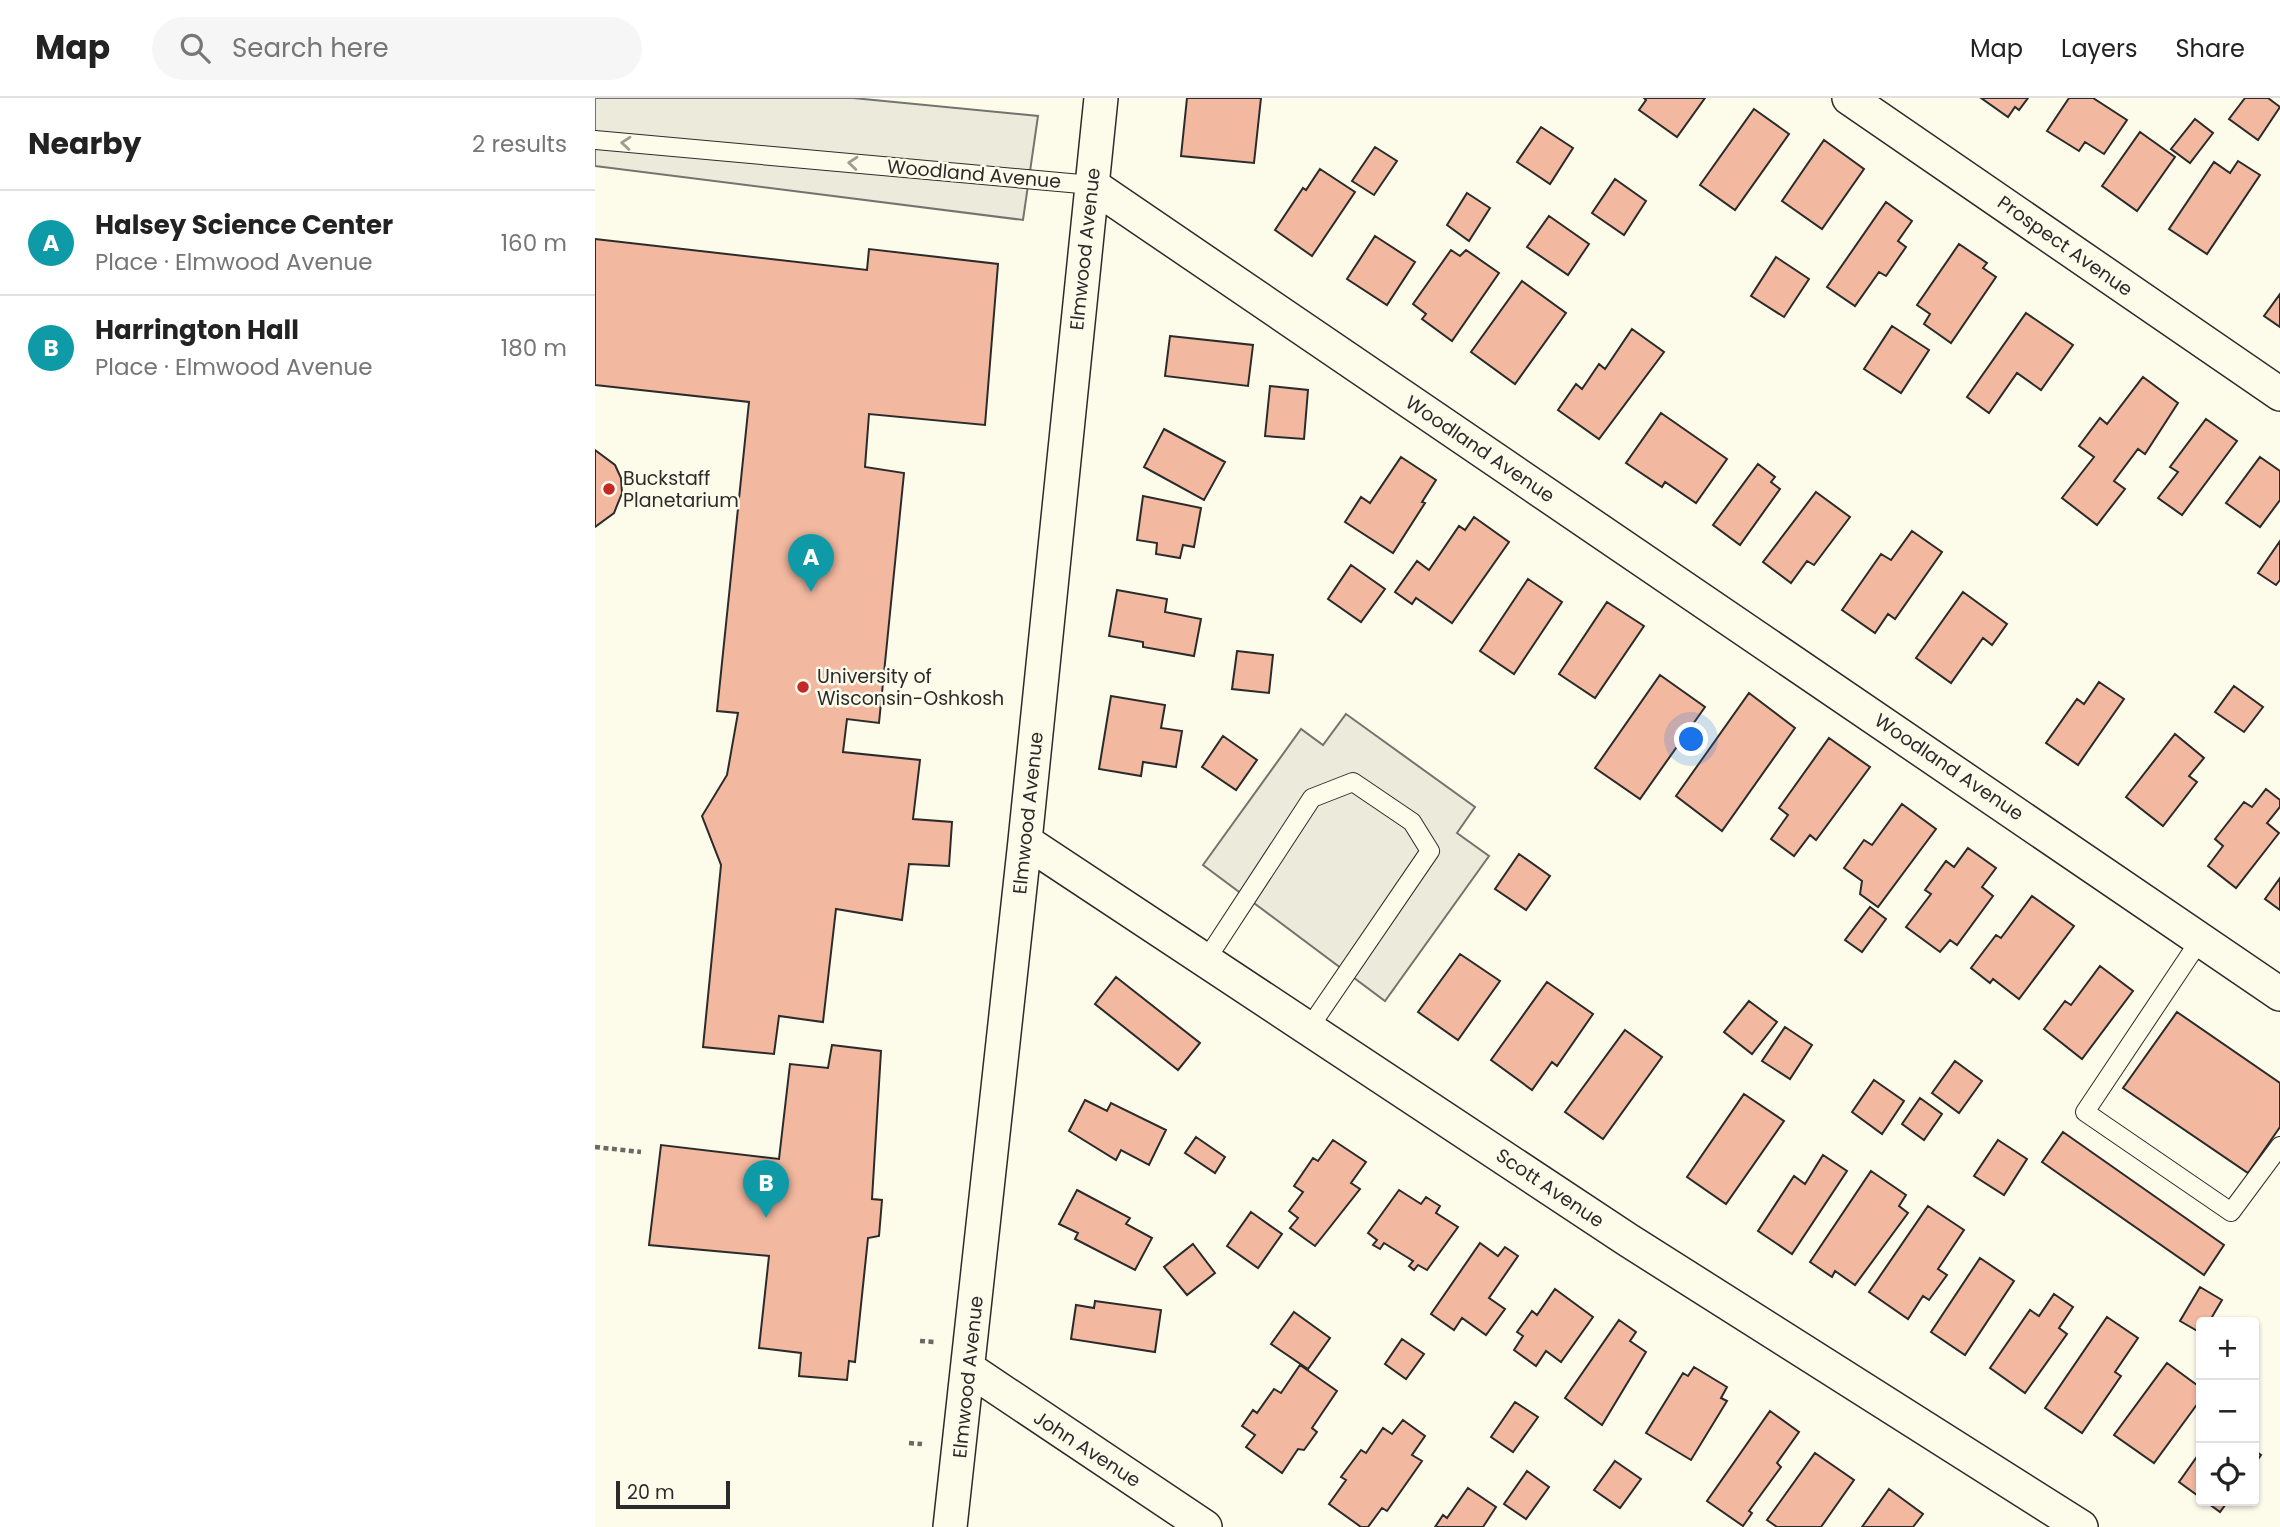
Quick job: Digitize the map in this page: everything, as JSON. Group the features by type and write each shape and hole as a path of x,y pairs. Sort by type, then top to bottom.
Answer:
{"street":[{"name":"Elmwood Avenue","path":"950,1527 1025,841 1101,98"},
{"name":"Prospect Avenue","path":"1849,98 2280,394"},
{"name":"Woodland Avenue","path":"1092,185 2280,994"},
{"name":"Scott Avenue","path":"1025,841 1628,1240 2073,1525"},
{"name":"John Avenue","path":"969,1369 1205,1527"}],"lane":[{"name":"Woodland Avenue","path":"595,140 1092,185"},
{"path":"1206,960 1312,798 1353,782 1412,822 1430,851 1309,1028"},
{"path":"2200,940 2085,1112 2231,1212 2280,1146"}],"path":[{"path":"595,1147 641,1152"}],"shaded area":[{"path":"595,98 853,98 1038,116 1023,220 595,166"},
{"path":"1346,714 1475,807 1457,833 1489,856 1385,1001 1203,865 1301,729 1323,745"}],"building":[{"path":"1187,98 1261,98 1254,163 1181,156"},
{"path":"1644,98 1705,98 1677,137 1639,110 1646,100"},
{"path":"1981,98 2028,98 2019,110 2015,107 2008,117"},
{"path":"2069,98 2093,98 2127,120 2104,154 2085,142 2079,151 2047,131"},
{"path":"2245,98 2268,98 2280,107 2258,140 2229,119"},
{"path":"1754,109 1789,134 1735,210 1700,185"},
{"path":"2195,119 2213,133 2190,163 2171,149"},
{"path":"1541,127 1573,148 1550,184 1517,162"},
{"path":"2140,132 2175,157 2137,211 2102,186"},
{"path":"1824,140 1864,169 1822,229 1782,201"},
{"path":"1375,147 1397,161 1374,195 1352,181"},
{"path":"2238,161 2260,175 2207,254 2169,229 2214,162 2230,173"},
{"path":"1320,169 1355,192 1312,256 1275,230 1303,188 1306,190"},
{"path":"1615,179 1646,201 1624,235 1592,213"},
{"path":"1467,193 1490,208 1469,241 1447,225"},
{"path":"1886,202 1912,221 1898,241 1906,247 1886,276 1879,272 1855,306 1827,287"},
{"path":"1549,216 1589,244 1568,275 1527,247"},
{"path":"1375,236 1415,262 1387,305 1347,279"},
{"path":"595,239 867,270 869,249 998,264 985,425 869,414 865,467 904,473 879,723 847,719 843,752 920,760 913,819 952,822 949,866 909,864 902,920 836,909 823,1022 779,1016 774,1054 703,1047 721,865 702,816 727,775 738,713 717,711 749,402 595,385"},
{"path":"1959,244 1987,263 1983,268 1996,277 1951,343 1924,324 1930,314 1917,305"},
{"path":"1451,250 1460,256 1466,250 1499,273 1452,341 1422,319 1426,314 1413,304"},
{"path":"1776,257 1809,279 1784,317 1751,296"},
{"path":"1522,281 1566,313 1515,384 1471,352"},
{"path":"2280,294 2280,327 2264,316"},
{"path":"2026,313 2073,345 2041,390 2017,373 1989,413 1967,397"},
{"path":"1892,326 1929,350 1901,393 1864,369"},
{"path":"1632,329 1664,352 1599,439 1558,410 1576,384 1582,389 1599,364 1605,369"},
{"path":"1170,336 1253,345 1248,386 1165,376"},
{"path":"2143,377 2178,403 2145,454 2138,449 2114,481 2125,489 2097,525 2062,498 2094,457 2079,446 2100,418 2107,424"},
{"path":"1270,386 1308,390 1304,439 1265,436"},
{"path":"1661,413 1727,459 1696,503 1665,482 1662,487 1626,463"},
{"path":"2206,419 2237,441 2182,515 2158,498 2178,472 2170,467"},
{"path":"1164,429 1225,462 1204,500 1144,467"},
{"name":"Buckstaff Planetarium","path":"595,450 615,465 621,478 622,493 614,513 595,527"},
{"path":"1401,457 1436,480 1422,502 1425,503 1393,553 1345,522 1361,497 1370,503"},
{"path":"2260,457 2280,471 2280,500 2260,527 2226,503"},
{"path":"1758,464 1775,477 1771,482 1780,489 1740,545 1713,525"},
{"path":"1816,492 1850,517 1814,565 1807,561 1791,583 1763,562"},
{"path":"1143,496 1201,508 1194,547 1183,545 1180,558 1156,554 1157,543 1137,540"},
{"path":"1474,517 1509,542 1452,623 1416,598 1412,604 1395,592 1417,561 1429,570 1459,526 1465,530"},
{"path":"1912,531 1942,552 1895,619 1888,614 1875,633 1842,610 1881,554 1891,560"},
{"path":"2280,541 2280,580 2276,585 2258,573"},
{"path":"1351,565 1385,589 1361,622 1328,599"},
{"path":"1528,579 1562,602 1514,674 1480,651"},
{"path":"1117,590 1167,599 1165,612 1201,619 1194,656 1143,647 1143,642 1109,636"},
{"path":"1963,592 2007,624 1992,645 1983,638 1951,683 1916,658"},
{"path":"1607,602 1644,626 1595,698 1559,674"},
{"path":"1237,651 1273,655 1269,693 1232,689"},
{"path":"1660,675 1705,707 1640,799 1595,768"},
{"path":"2099,682 2124,699 2078,765 2046,743 2077,699 2084,704"},
{"path":"2234,686 2263,707 2244,732 2215,712"},
{"path":"1749,693 1795,728 1722,831 1676,796"},
{"path":"1111,696 1165,705 1161,728 1182,731 1176,767 1143,762 1141,776 1099,769"},
{"path":"2175,734 2204,758 2189,776 2197,782 2163,826 2126,797"},
{"path":"1223,736 1257,760 1236,790 1202,767"},
{"path":"1829,738 1870,767 1816,840 1810,835 1794,856 1771,839 1788,815 1779,808"},
{"path":"2266,789 2280,800 2280,807 2267,823 2279,833 2236,888 2208,866 2223,846 2215,839 2244,802 2252,807"},
{"path":"1902,804 1936,829 1878,907 1860,894 1862,881 1844,868 1864,840 1872,845"},
{"path":"1968,848 1996,868 1982,887 1993,896 1957,945 1950,940 1940,952 1906,927 1931,894 1925,890 1946,861 1954,867"},
{"path":"1519,854 1550,876 1526,910 1495,889"},
{"path":"2280,878 2280,910 2265,899"},
{"path":"2032,896 2074,926 2019,999 1993,979 1990,983 1971,968 1996,935 2001,938"},
{"path":"1870,907 1886,919 1862,952 1845,940"},
{"path":"1460,954 1500,981 1458,1040 1418,1012"},
{"path":"2100,966 2133,991 2082,1059 2044,1029 2065,1001 2071,1005"},
{"path":"1116,977 1200,1043 1178,1070 1095,1004"},
{"path":"1547,982 1593,1014 1557,1066 1552,1062 1532,1090 1491,1060"},
{"path":"1749,1001 1777,1022 1752,1054 1724,1032"},
{"path":"2177,1012 2280,1083 2280,1127 2248,1173 2123,1088"},
{"path":"1785,1027 1812,1045 1790,1079 1762,1061"},
{"path":"1625,1030 1662,1057 1603,1139 1565,1112"},
{"path":"832,1045 881,1051 872,1199 882,1200 879,1236 868,1238 855,1362 849,1361 847,1380 799,1376 801,1353 759,1348 769,1256 649,1245 661,1145 779,1159 790,1064 828,1068"},
{"path":"1955,1061 1982,1081 1959,1113 1932,1093"},
{"path":"1874,1080 1904,1101 1882,1134 1852,1112"},
{"path":"1744,1094 1784,1121 1726,1204 1687,1177"},
{"path":"1920,1098 1942,1114 1924,1140 1902,1124"},
{"path":"1085,1100 1107,1111 1111,1103 1166,1130 1149,1165 1121,1150 1116,1160 1069,1131"},
{"path":"2063,1132 2224,1245 2204,1275 2042,1162"},
{"path":"1196,1137 1225,1157 1215,1173 1185,1153"},
{"path":"1333,1140 1366,1162 1351,1183 1360,1189 1315,1246 1290,1228 1298,1218 1289,1211 1303,1192 1294,1186 1313,1158 1318,1161"},
{"path":"1998,1140 2027,1159 2004,1195 1974,1176"},
{"path":"1823,1155 1847,1171 1792,1254 1758,1231 1794,1176 1805,1184"},
{"path":"1871,1171 1906,1195 1899,1206 1908,1213 1855,1285 1835,1271 1832,1277 1810,1262"},
{"path":"1077,1190 1130,1218 1126,1224 1152,1238 1135,1270 1075,1239 1078,1233 1059,1224"},
{"path":"1399,1190 1421,1204 1426,1197 1440,1206 1436,1213 1458,1227 1427,1270 1418,1265 1414,1270 1409,1266 1413,1261 1384,1243 1380,1249 1373,1245 1377,1240 1368,1233"},
{"path":"1928,1206 1964,1230 1938,1269 1947,1275 1929,1300 1923,1296 1908,1319 1869,1292"},
{"path":"1251,1212 1282,1234 1258,1268 1227,1246"},
{"path":"1480,1243 1498,1256 1505,1247 1518,1256 1489,1298 1505,1309 1486,1335 1462,1318 1454,1330 1431,1314"},
{"path":"1193,1244 1215,1273 1187,1295 1164,1267"},
{"path":"1980,1258 2014,1281 1965,1355 1931,1332"},
{"path":"2200,1287 2222,1300 2212,1317 2196,1317 2196,1330 2180,1321"},
{"path":"1555,1289 1593,1317 1561,1362 1546,1351 1536,1366 1514,1350 1523,1336 1517,1332 1532,1311 1537,1315"},
{"path":"2054,1294 2073,1307 2059,1328 2067,1334 2025,1393 1990,1368 2030,1310 2039,1316"},
{"path":"1095,1301 1161,1310 1155,1352 1071,1339 1076,1305 1094,1308"},
{"path":"1294,1312 1330,1338 1308,1369 1271,1344"},
{"path":"2107,1317 2138,1338 2115,1372 2121,1376 2082,1433 2045,1408"},
{"path":"1619,1320 1636,1332 1630,1341 1646,1352 1602,1425 1565,1398"},
{"path":"1402,1339 1424,1354 1406,1379 1385,1364"},
{"path":"2167,1363 2196,1384 2196,1406 2154,1463 2114,1435"},
{"path":"1300,1365 1337,1391 1312,1428 1317,1432 1304,1450 1298,1449 1282,1473 1246,1447 1255,1435 1242,1426 1253,1410 1257,1413 1274,1389 1281,1393"},
{"path":"1694,1367 1727,1387 1721,1398 1727,1401 1691,1460 1646,1433 1683,1373 1688,1376"},
{"path":"1515,1402 1538,1417 1513,1452 1491,1437"},
{"path":"1770,1411 1799,1432 1777,1463 1781,1467 1749,1511 1752,1513 1743,1526 1707,1501"},
{"path":"1403,1420 1425,1436 1412,1455 1422,1461 1387,1511 1382,1508 1368,1527 1361,1527 1329,1504 1346,1480 1341,1477 1361,1450 1366,1453 1383,1428 1392,1434"},
{"path":"1815,1453 1854,1480 1821,1527 1777,1527 1767,1520"},
{"path":"2196,1458 2196,1494 2179,1482"},
{"path":"1615,1461 1641,1479 1620,1508 1594,1490"},
{"path":"1527,1471 1549,1487 1526,1519 1504,1504"},
{"path":"1468,1488 1496,1507 1483,1527 1435,1527 1443,1515 1447,1518"},
{"path":"1889,1489 1923,1514 1913,1527 1862,1527"},
{"path":"2212,1506 2224,1506 2220,1512"}],"place":[{"name":"Buckstaff Planetarium","path":"609,489"},
{"name":"Halsey Science Center","path":"811,592"},
{"name":"University of Wisconsin-Oshkosh","path":"803,687"},
{"name":"Harrington Hall","path":"766,1218"}]}
